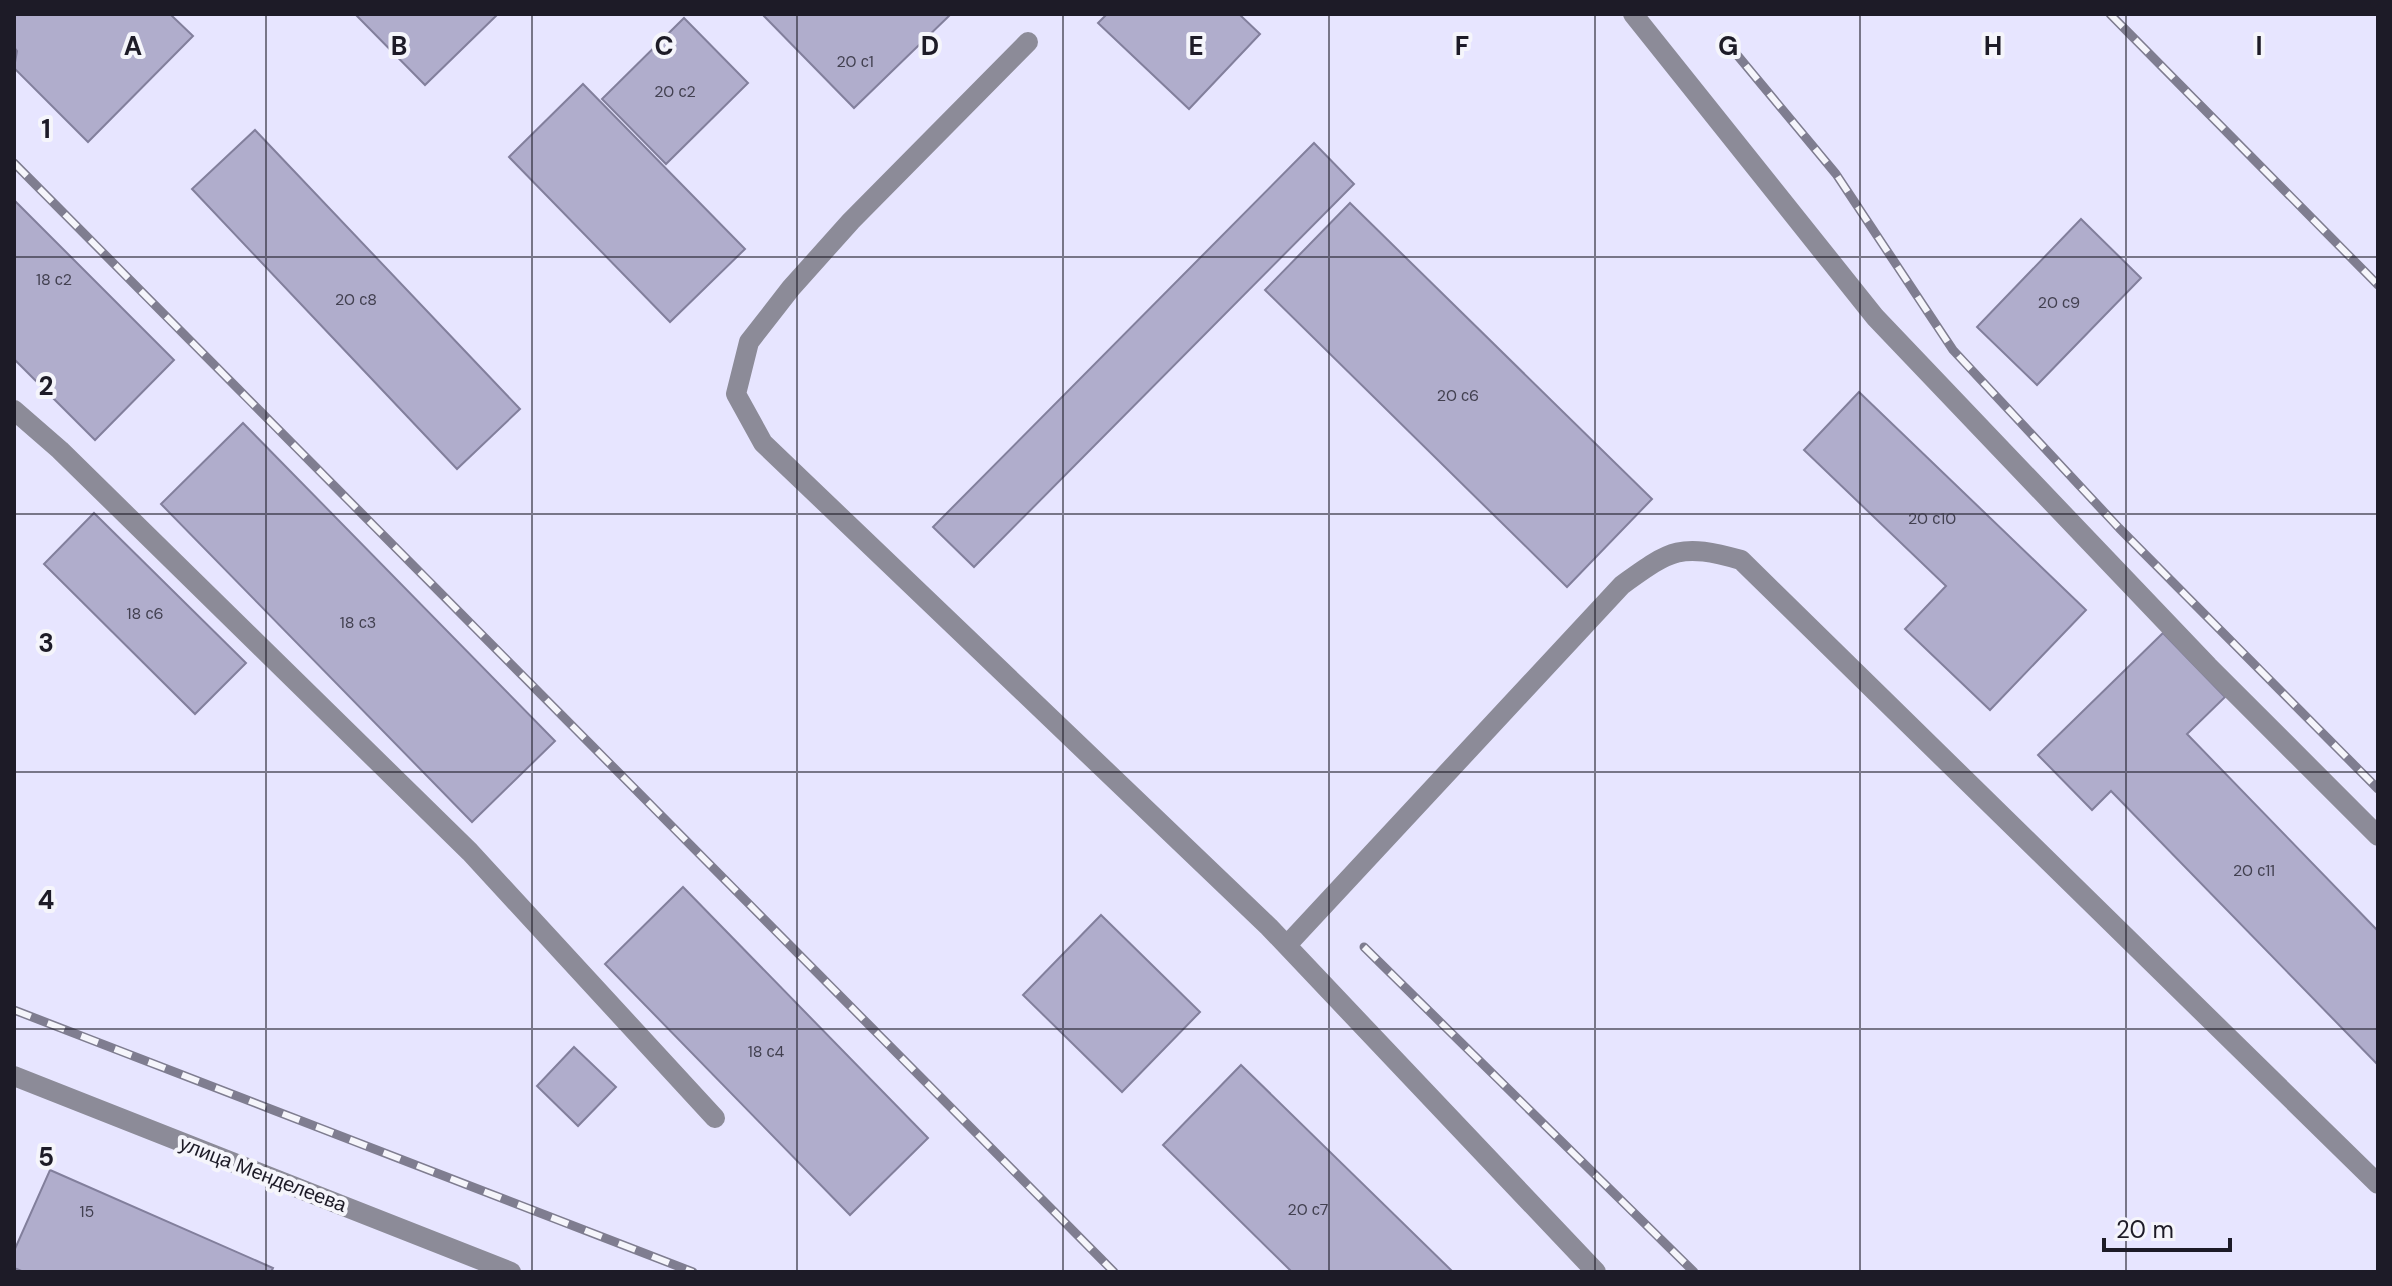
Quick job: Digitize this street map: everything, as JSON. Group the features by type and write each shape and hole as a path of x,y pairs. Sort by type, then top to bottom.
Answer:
{"street":[{"path":"1633,14 1875,317 2208,666 2378,836"},
{"path":"1028,42 851,221 791,288 749,342 736,394 763,443 1287,945 1596,1272"},
{"path":"14,410 71,461 470,852 715,1118"},
{"path":"1287,945 1622,585 1668,552 1705,550 1741,560 2378,1184"},
{"name":"улица Менделеева","path":"14,1076 511,1272"}],"building":[{"path":"14,14 170,14 193,36 88,142 14,68 17,51 14,47"},
{"path":"355,14 498,14 425,85"},
{"path":"762,14 951,14 854,108"},
{"path":"1107,14 1239,14 1260,34 1189,109 1098,23"},
{"path":"684,18 748,83 666,164 602,99"},
{"path":"583,84 745,249 670,322 509,157"},
{"path":"255,130 520,409 457,469 192,189"},
{"path":"1314,143 1354,184 974,567 933,527"},
{"path":"14,200 174,360 95,440 14,359"},
{"path":"1350,203 1652,499 1567,587 1265,290"},
{"path":"2081,219 2141,278 2037,385 1977,327"},
{"path":"1859,392 2086,610 1990,710 1905,629 1946,586 1804,450"},
{"path":"243,423 555,741 472,822 161,504"},
{"path":"94,513 246,663 195,714 44,564"},
{"path":"2163,633 2225,697 2187,734 2378,931 2378,1065 2111,791 2092,810 2038,755"},
{"path":"683,887 928,1138 850,1215 605,964"},
{"path":"1101,915 1200,1012 1122,1092 1023,995"},
{"path":"574,1047 616,1087 578,1126 537,1086"},
{"path":"1241,1065 1453,1272 1292,1272 1163,1145"},
{"path":"50,1170 273,1268 271,1272 24,1272 14,1268 14,1251"}],"railway":[{"path":"2110,14 2378,285"},
{"path":"1723,38 1836,174 1953,350 2119,528 2378,789"},
{"path":"14,163 1114,1272"},
{"path":"1364,947 1694,1272"},
{"path":"14,1010 693,1272"}]}
